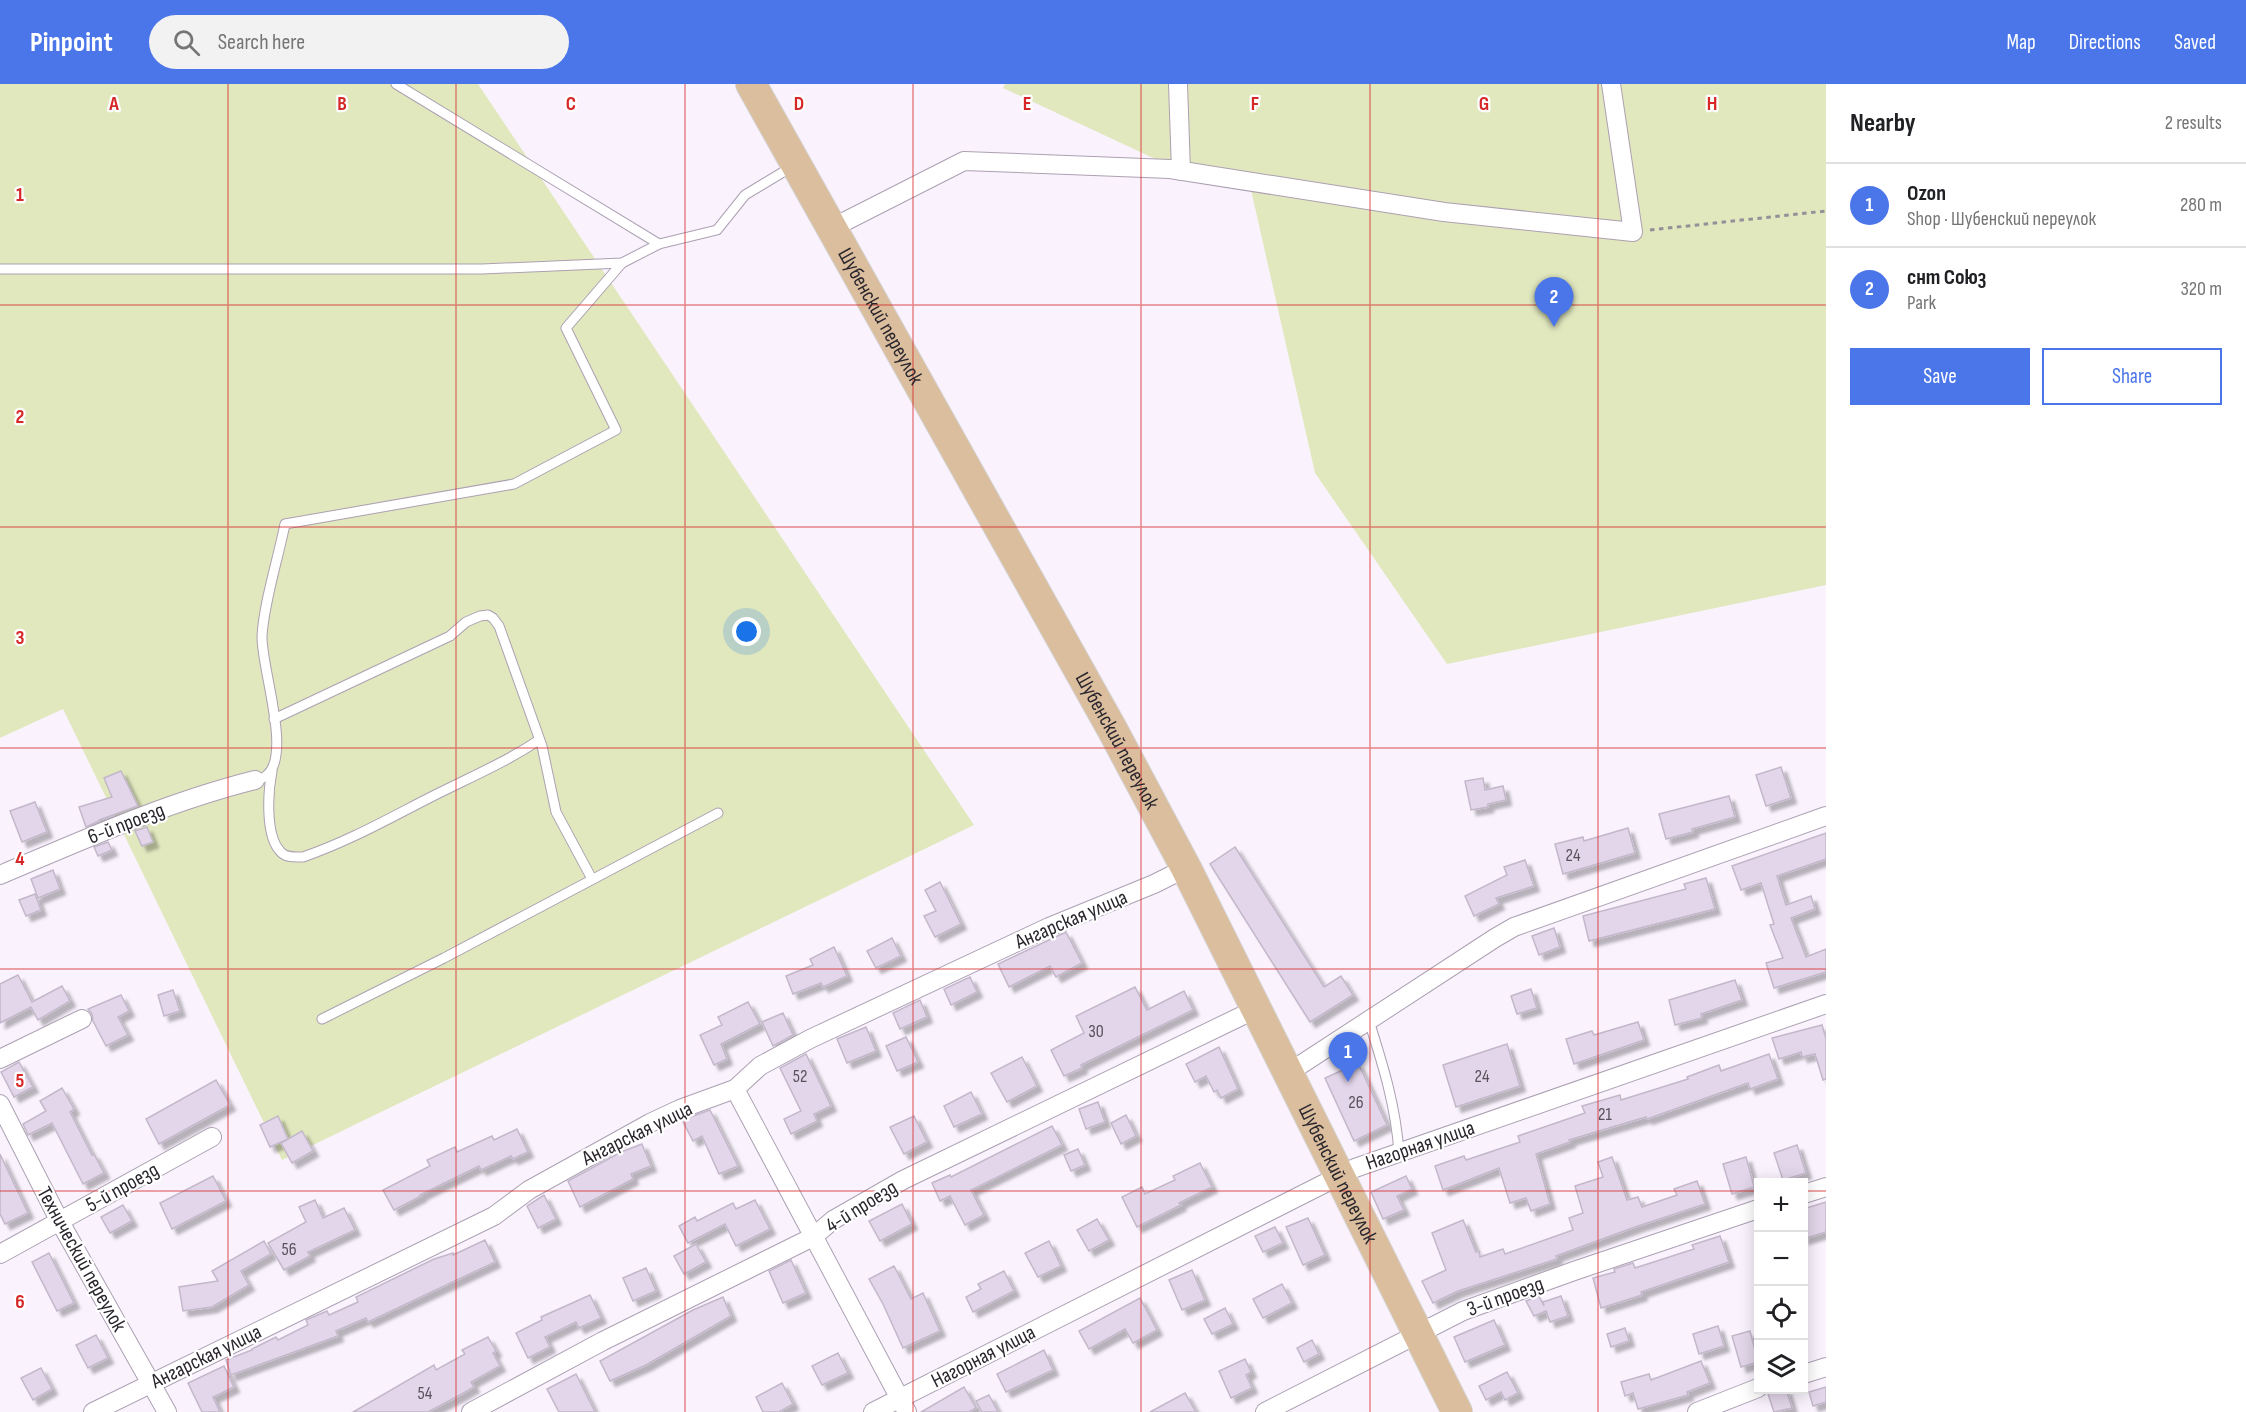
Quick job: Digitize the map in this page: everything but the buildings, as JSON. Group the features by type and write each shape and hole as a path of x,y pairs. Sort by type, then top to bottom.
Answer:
{"main road":[{"name":"Шубенский переулок","path":"751,84 1112,729 1186,868 1457,1412"}],"street":[{"path":"1178,84 1181,171"},
{"path":"832,228 964,161 1181,171 1444,212 1633,232 1611,84"},
{"name":"6-й проезд","path":"0,875 168,807 207,793 255,780"},
{"path":"1288,1073 1514,927 1826,816"},
{"name":"Ангарская улица","path":"93,1412 494,1216 530,1190 567,1168 666,1115 735,1089 760,1066 810,1039 1049,927 1186,868"},
{"name":"Нагорная улица","path":"873,1412 904,1405 1338,1175 1826,1004"},
{"name":"4-й проезд","path":"471,1412 603,1341 813,1237 833,1220 903,1180 1256,1009"},
{"path":"0,1059 82,1019"},
{"path":"735,1089 904,1405"},
{"name":"Технический переулок","path":"0,1104 60,1222 167,1412"},
{"name":"5-й проезд","path":"0,1254 212,1137"},
{"path":"1808,1192 1826,1187"},
{"name":"3-й проезд","path":"1264,1412 1463,1311 1754,1210"},
{"path":"1808,1372 1826,1367"},
{"path":"1697,1412 1754,1390"}],"lane":[{"path":"396,84 658,244"},
{"path":"539,740 490,770 303,857 285,855 280,852 276,844 269,802 276,749 262,634 285,524 513,484 616,430 566,328 622,263 658,244 717,230 745,195 795,164"},
{"path":"0,269 482,269 622,263"},
{"path":"274,720 450,636 472,618 488,615 494,618 502,633 539,740 556,812 592,879"},
{"path":"255,780 265,778 273,768"},
{"path":"322,1019 444,958 718,813"},
{"path":"1369,1021 1392,1098 1397,1123 1399,1153"}],"path":[{"path":"1633,232 1826,211"}],"green space":[{"path":"0,84 478,84 974,825 282,1160 63,709 0,738"},
{"path":"1005,84 1826,84 1826,585 1447,664 1315,473 1249,181 1181,171 1003,88"}],"place":[{"name":"снт Союз","path":"1554,327"},
{"name":"Ozon","path":"1348,1082"}]}
